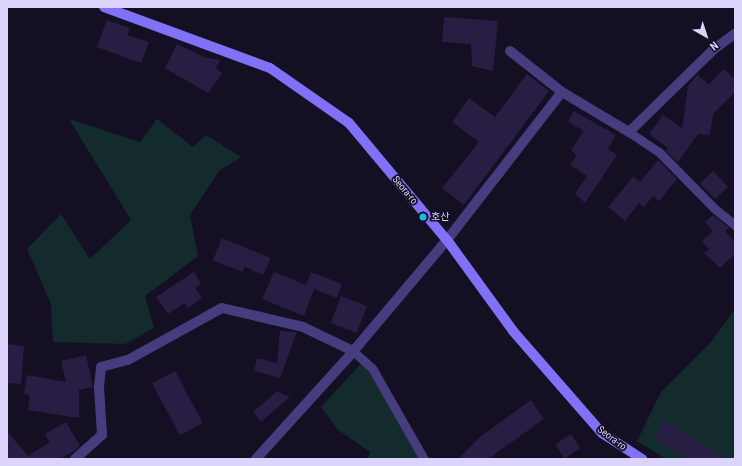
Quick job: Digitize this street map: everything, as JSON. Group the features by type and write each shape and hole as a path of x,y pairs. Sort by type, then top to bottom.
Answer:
{"street":[{"name":"Seora-ro","path":"104,7 270,68 349,123 447,240 513,331 602,433 642,459"},
{"path":"510,51 562,92 629,132 714,49 735,34"},
{"path":"256,459 353,351 447,240 562,92"},
{"path":"75,459 102,435 99,387 101,367 128,360 222,308 303,327 353,351"}],"lane":[{"path":"629,132 659,152 734,223"},
{"path":"353,351 372,368 424,459"}],"green space":[{"path":"69,119 140,142 157,119 193,147 206,135 241,157 219,171 190,215 198,256 145,296 154,328 125,344 53,342 51,304 27,249 61,214 90,259 131,220"},
{"path":"735,309 735,459 666,459 637,441 661,392 711,342"},
{"path":"366,358 420,457 418,459 367,459 370,452 338,430 321,407"}],"building":[{"path":"444,17 498,21 493,71 472,66 471,44 442,42"},
{"path":"107,20 130,28 127,35 149,42 141,63 97,47"},
{"path":"177,44 204,57 220,60 216,68 222,73 208,93 165,68"},
{"path":"724,69 735,79 735,92 713,114 710,135 698,134 678,162 666,151 668,148 649,134 663,115 682,128 688,86 697,75 709,84"},
{"path":"527,74 549,91 464,205 442,188 479,142 452,122 469,98 495,117"},
{"path":"574,111 616,135 608,149 617,155 585,203 575,194 587,176 570,165 577,155 571,150 584,131 568,122"},
{"path":"658,160 677,179 659,201 653,196 644,207 639,203 625,221 608,207 633,177 640,182"},
{"path":"713,171 728,187 715,199 700,183"},
{"path":"713,215 729,228 725,231 735,242 735,254 720,268 704,253 709,249 702,241 713,231 705,222"},
{"path":"222,238 271,258 263,275 245,267 242,272 213,260"},
{"path":"194,272 201,284 195,288 202,298 188,308 185,303 168,314 156,297"},
{"path":"274,272 306,285 311,272 342,284 337,298 314,289 304,316 262,299"},
{"path":"341,296 367,306 357,333 331,323"},
{"path":"280,331 297,332 280,378 254,371 257,358 277,363"},
{"path":"7,344 24,346 21,384 7,383"},
{"path":"86,355 93,387 79,390 79,418 28,410 30,395 24,394 27,375 66,382 61,361"},
{"path":"175,371 203,423 180,435 152,383"},
{"path":"277,391 290,397 261,422 253,412"},
{"path":"531,400 544,419 488,459 458,459 480,437"},
{"path":"665,420 726,459 688,459 654,438"},
{"path":"66,422 80,446 74,451 60,459 7,459 7,431 28,456 50,442 45,434"},
{"path":"571,434 580,448 564,459 555,444"}],"place":[{"name":"호산","path":"423,217"}]}
